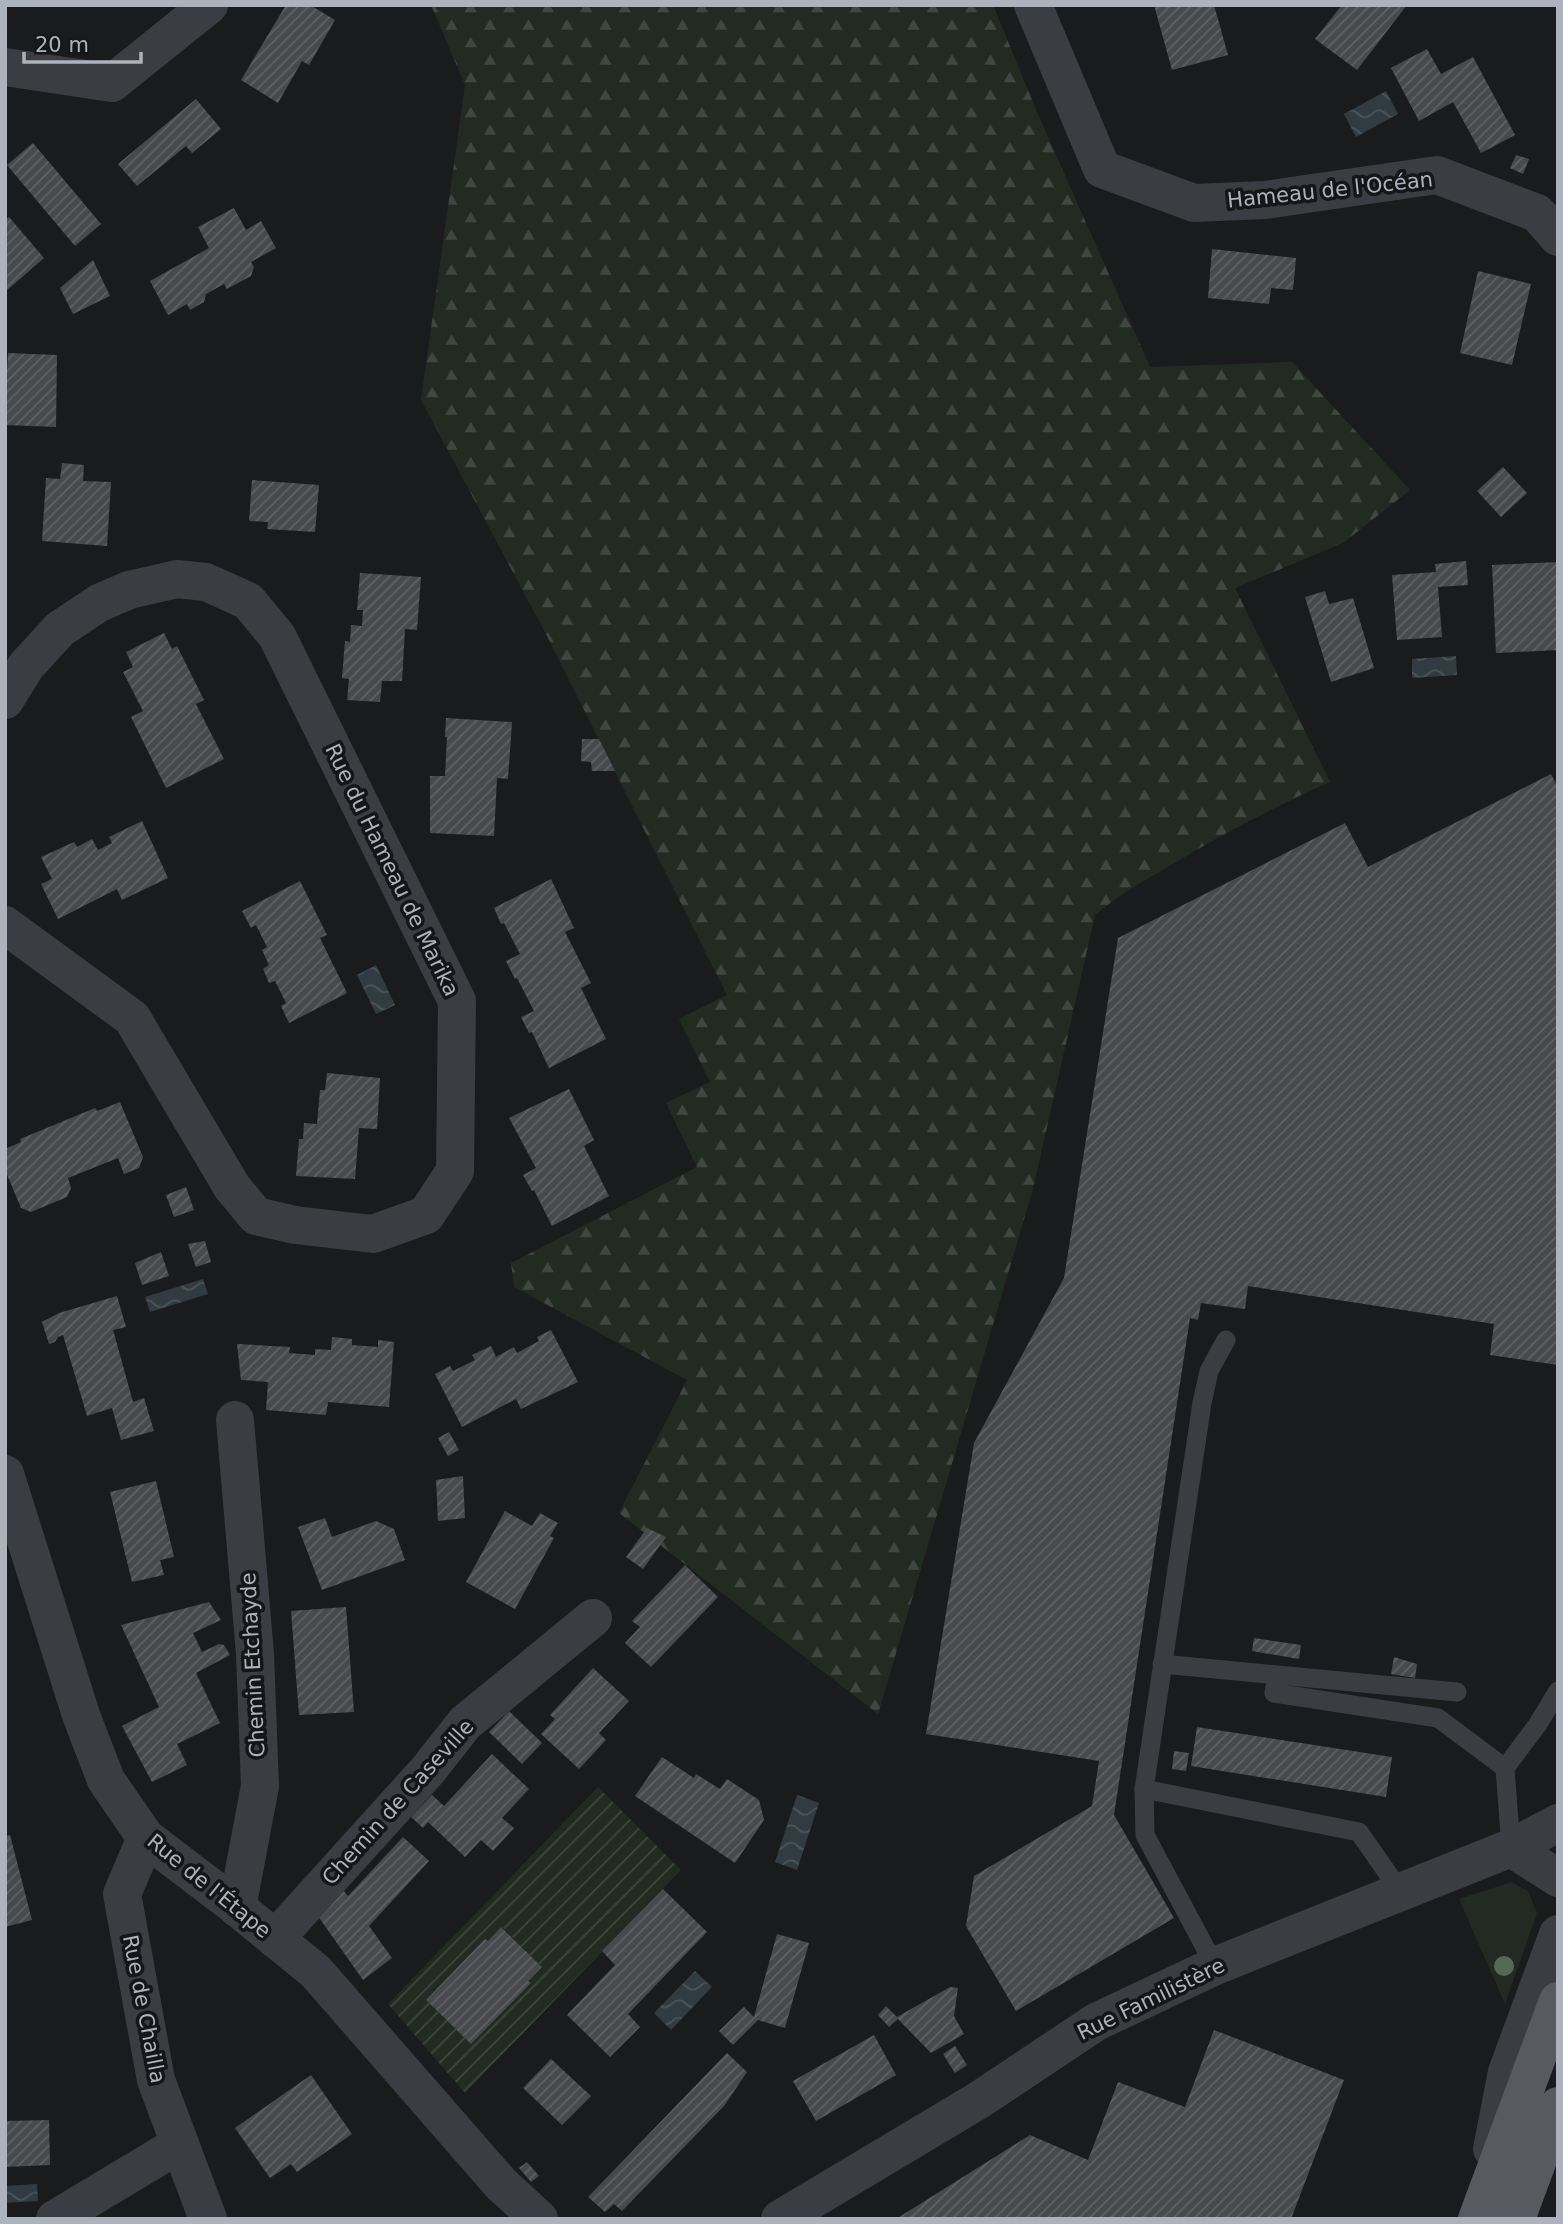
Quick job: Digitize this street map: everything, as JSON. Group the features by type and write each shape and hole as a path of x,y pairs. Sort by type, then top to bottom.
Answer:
{"main road":[{"path":"1478,2216 1558,2001"},
{"path":"1516,2219 1558,2106"}],"street":[{"path":"5,67 112,83 209,5"},
{"name":"Hameau de l'Océan","path":"1032,5 1101,169 1194,203 1265,200 1437,175 1537,213 1558,237"},
{"name":"Rue du Hameau de Marika","path":"5,700 26,666 60,629 99,603 129,590 177,579 206,582 248,601 277,636 457,1001 455,1171 426,1215 373,1234 295,1226 256,1216 232,1187 132,1018 5,925"},
{"name":"Chemin Etchayde","path":"235,1420 255,1654 260,1786 237,1908"},
{"name":"Rue de l'Étape","path":"5,1474 81,1715 106,1780 146,1838 316,1972 501,2184 539,2219"},
{"name":"Chemin de Caseville","path":"275,1939 428,1770 466,1723 593,1618"},
{"name":"Rue Familistère","path":"780,2219 979,2100 1096,2022 1214,1966 1511,1848 1558,1823"},
{"name":"Rue de Chailla","path":"146,1838 122,1894 156,2080 208,2219"},
{"path":"1511,1848 1558,1878"},
{"path":"1478,2216 1507,2072 1558,1934"},
{"path":"55,2219 180,2144"}],"lane":[{"path":"1214,1966 1144,1835 1144,1789 1202,1403 1209,1371 1226,1340"},
{"path":"1162,1664 1457,1692"},
{"path":"1276,1682 1274,1693 1438,1718 1506,1769"},
{"path":"1511,1848 1506,1769 1558,1691"},
{"path":"1144,1789 1359,1832 1400,1891"}],"green space":[{"path":"431,5 993,5 1037,112 1150,367 1292,362 1410,490 1343,543 1235,588 1330,782 1210,842 1132,888 1095,915 1033,1189 878,1714 619,1513 687,1380 514,1287 511,1263 697,1167 666,1103 710,1082 679,1019 727,995 548,638 421,400 465,85"},
{"path":"598,1787 681,1870 465,2093 388,2004","holes":["502,1927 542,1967 528,1981 530,1984 471,2044 426,2000 485,1939 488,1941"]},
{"path":"1512,1882 1528,1891 1537,1913 1505,2004 1459,1899"}],"water":[{"path":"1386,91 1398,114 1356,137 1344,114"},
{"path":"1456,656 1457,675 1412,678 1412,659"},
{"path":"376,965 395,1005 376,1014 357,975"},
{"path":"203,1279 208,1294 150,1312 145,1297"},
{"path":"797,1795 819,1803 797,1870 775,1862"},
{"path":"695,1971 712,1987 671,2030 654,2013"},
{"path":"37,2184 38,2201 5,2203 5,2186"}],"building":[{"path":"286,5 310,5 335,20 309,65 302,61 278,103 241,80"},
{"path":"1154,5 1214,5 1228,55 1172,70"},
{"path":"1342,5 1407,5 1357,70 1315,39"},
{"path":"1427,49 1441,74 1473,57 1515,135 1481,153 1453,102 1419,121 1391,68"},
{"path":"196,99 221,129 192,153 186,146 137,186 118,164"},
{"path":"33,143 101,224 75,246 7,165"},
{"path":"1516,155 1529,159 1523,174 1510,168"},
{"path":"234,208 246,230 261,221 276,248 251,262 254,267 251,276 227,289 224,284 206,294 204,302 190,310 187,304 168,315 150,281 209,248 198,227"},
{"path":"9,217 44,258 5,292 5,220"},
{"path":"1212,249 1296,258 1293,290 1271,288 1269,304 1208,298"},
{"path":"93,260 110,296 73,314 60,288"},
{"path":"1478,271 1531,284 1512,365 1460,353"},
{"path":"8,353 57,355 56,427 5,425 5,372"},
{"path":"62,463 84,465 83,481 111,482 107,546 42,541 46,478 60,479"},
{"path":"1503,467 1527,493 1501,517 1477,491"},
{"path":"252,480 319,485 315,532 267,529 268,522 249,521"},
{"path":"1466,561 1468,585 1438,587 1442,637 1397,640 1392,575 1436,572 1435,564"},
{"path":"1558,562 1558,650 1496,653 1492,565"},
{"path":"360,573 421,577 417,630 405,629 402,681 382,681 380,702 347,700 349,679 342,678 345,641 350,642 351,625 362,626 363,610 357,610"},
{"path":"1325,591 1329,604 1353,598 1374,668 1331,682 1305,597"},
{"path":"164,633 172,649 177,646 204,700 196,704 224,759 166,788 131,717 143,711 123,672 133,667 126,652"},
{"path":"446,718 512,722 508,779 497,778 494,836 430,833 430,776 445,776"},
{"path":"582,739 599,739 615,771 592,771 591,762 581,761"},
{"path":"1551,774 1558,788 1558,1365 1490,1355 1494,1324 1248,1286 1245,1309 1201,1303 1198,1320 1190,1318 1114,1815 1174,1918 1016,2011 966,1926 974,1876 1092,1806 1099,1761 926,1734 974,1443 1064,1278 1118,938 1345,823 1368,867"},
{"path":"142,821 168,878 122,900 117,889 58,919 41,884 52,879 41,857 74,842 77,847 92,839 98,850 112,843 109,837"},
{"path":"551,879 574,928 565,932 591,983 581,988 606,1039 549,1068 532,1032 529,1033 521,1017 534,1011 506,961 520,954 494,908"},
{"path":"300,881 327,935 320,938 347,993 289,1023 281,1006 286,1003 275,981 269,983 263,969 269,965 262,950 267,947 256,925 251,928 242,911"},
{"path":"327,1073 380,1078 377,1129 359,1128 355,1179 296,1176 299,1139 303,1139 304,1123 317,1124 320,1090 325,1090"},
{"path":"569,1089 594,1140 584,1146 609,1196 552,1226 534,1190 532,1191 523,1175 536,1168 509,1118"},
{"path":"120,1102 143,1157 139,1168 124,1174 118,1158 68,1178 71,1188 67,1197 31,1212 21,1208 5,1170 5,1149 21,1142 20,1139 95,1108 97,1111"},
{"path":"186,1187 194,1210 174,1217 166,1195"},
{"path":"205,1241 211,1262 196,1267 188,1244"},
{"path":"161,1252 169,1276 142,1285 135,1263"},
{"path":"117,1296 126,1327 113,1330 133,1402 144,1398 154,1431 121,1440 112,1408 87,1416 63,1335 49,1344 42,1322 59,1313"},
{"path":"551,1330 578,1382 521,1409 516,1399 462,1427 435,1374 450,1366 453,1371 475,1360 472,1355 491,1346 496,1357 514,1347 517,1353 539,1341 537,1337"},
{"path":"332,1337 352,1339 352,1345 378,1347 378,1340 394,1342 389,1407 328,1402 326,1415 266,1410 268,1382 241,1380 237,1344 290,1347 289,1353 315,1355 315,1349 331,1350"},
{"path":"449,1432 459,1450 448,1456 438,1438"},
{"path":"463,1476 465,1518 438,1521 436,1480"},
{"path":"156,1481 174,1557 160,1560 164,1575 132,1582 110,1492"},
{"path":"505,1511 532,1526 540,1513 558,1523 550,1536 554,1538 515,1609 466,1582"},
{"path":"325,1518 332,1537 376,1521 394,1529 405,1560 322,1590 298,1527"},
{"path":"647,1528 666,1537 643,1569 626,1557"},
{"path":"685,1565 718,1597 651,1667 625,1643 640,1627 632,1621"},
{"path":"209,1602 221,1620 193,1633 202,1652 219,1644 224,1645 230,1655 196,1673 220,1723 177,1744 187,1765 152,1782 122,1726 159,1707 121,1625"},
{"path":"346,1607 354,1712 299,1715 291,1611"},
{"path":"1254,1638 1301,1645 1299,1659 1252,1651"},
{"path":"1394,1657 1417,1664 1415,1678 1391,1674"},
{"path":"593,1668 629,1701 599,1733 606,1740 579,1769 541,1734 555,1719 550,1715"},
{"path":"509,1711 542,1743 522,1764 489,1732"},
{"path":"1197,1727 1392,1757 1386,1797 1191,1766"},
{"path":"1174,1751 1189,1753 1186,1771 1172,1769"},
{"path":"492,1754 529,1789 502,1818 514,1828 493,1851 481,1840 465,1857 428,1822 423,1828 411,1817 432,1795 444,1806"},
{"path":"662,1757 694,1778 696,1774 720,1789 727,1779 759,1800 764,1820 735,1863 635,1796"},
{"path":"10,1835 32,1920 5,1927 5,1836"},
{"path":"403,1837 429,1861 369,1926 392,1958 363,1980 315,1912 343,1890 348,1896"},
{"path":"663,1889 707,1932 628,2014 640,2027 610,2057 567,2015 615,1965 602,1951"},
{"path":"501,1927 542,1967 528,1981 531,1983 471,2044 426,2000 485,1939 488,1941"},
{"path":"777,1934 809,1943 785,2028 758,2020 733,2045 719,2031 744,2007 754,2017"},
{"path":"950,1987 958,1988 954,2016 964,2034 931,2053 898,2019 889,2027 878,2015 886,2006 897,2017"},
{"path":"1214,2030 1344,2080 1291,2219 896,2219 1030,2135 1088,2160 1118,2082 1185,2107"},
{"path":"874,2035 896,2075 816,2121 793,2081"},
{"path":"955,2046 967,2065 955,2073 943,2054"},
{"path":"727,2053 747,2072 724,2106 622,2211 614,2204 605,2212 588,2197"},
{"path":"551,2059 591,2096 562,2125 523,2088"},
{"path":"311,2075 352,2134 297,2172 291,2164 270,2178 235,2128"},
{"path":"49,2120 50,2165 5,2167 5,2121"},
{"path":"527,2162 539,2176 531,2182 519,2168"}]}
